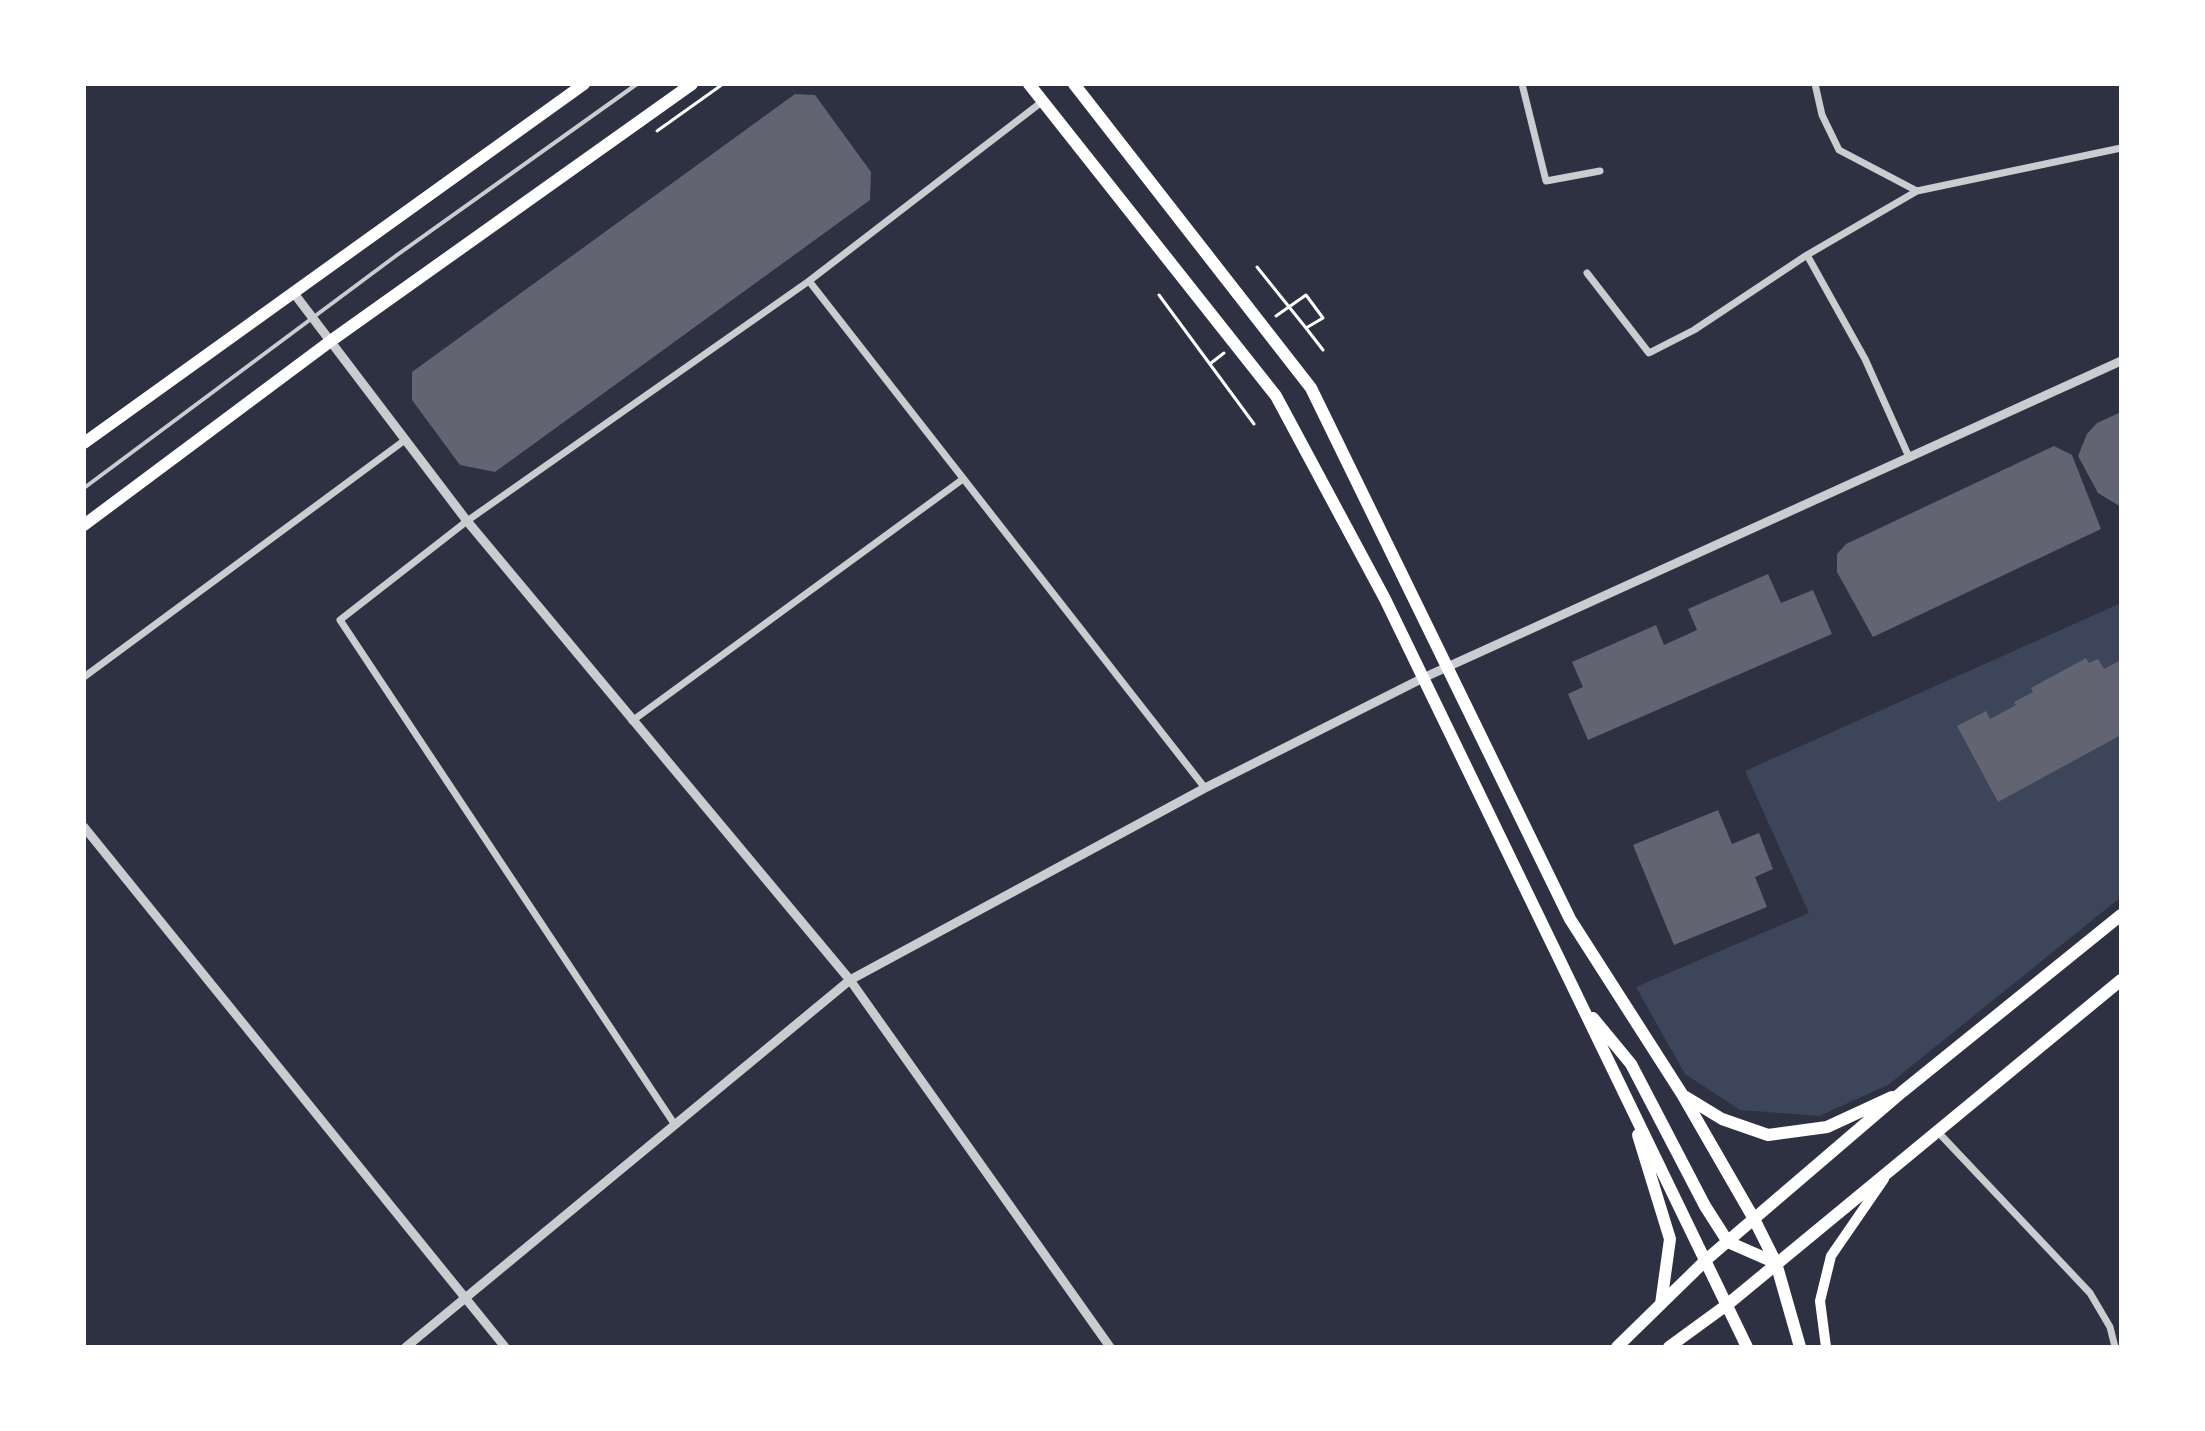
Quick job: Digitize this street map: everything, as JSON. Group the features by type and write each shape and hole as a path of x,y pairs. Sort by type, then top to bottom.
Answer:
{"main road":[{"path":"84,443 584,84"},
{"path":"84,525 332,340 692,84"},
{"path":"1029,84 1276,396 1423,678 1747,1347"},
{"path":"1074,84 1311,388 1570,919 1682,1094 1754,1219 1776,1263 1800,1347"},
{"path":"1617,1347 1707,1259 1902,1092 2121,915"},
{"path":"1669,1347 1728,1304 2121,980"},
{"path":"1578,1000 1631,1064 1705,1206 1728,1242 1776,1263"},
{"path":"1682,1094 1722,1119 1768,1135 1827,1127 1902,1092"},
{"path":"1626,1097 1670,1239 1661,1304"},
{"path":"1826,1347 1820,1301 1831,1256 1891,1168"}],"street":[{"path":"1522,84 1546,181 1600,171"},
{"path":"1815,84 1822,115 1839,150 1917,191"},
{"path":"675,1125 340,620 467,521 809,281 1043,101"},
{"path":"1587,273 1649,353 1694,330 1807,255 1917,191 2121,148"},
{"path":"1807,255 1865,359 1909,457"},
{"path":"809,281 1205,788"},
{"path":"293,292 467,521 850,980 1110,1347"},
{"path":"406,1347 850,980 1205,788 1423,678 2121,361"},
{"path":"84,677 405,440"},
{"path":"632,721 963,479"},
{"path":"84,828 505,1347"},
{"path":"1937,1131 2090,1293 2110,1327 2115,1347"}],"lane":[{"path":"84,488 397,255 637,84"}],"path":[{"path":"657,131 723,84"},
{"path":"1257,267 1323,350"},
{"path":"1159,295 1254,424"},
{"path":"1306,295 1323,318 1306,328"}],"shaded area":[{"path":"2121,603 2121,897 1888,1085 1819,1116 1740,1110 1685,1074 1636,987 1809,913 1745,771"}],"building":[{"path":"795,94 815,95 871,172 870,200 495,472 460,465 412,400 412,372"},
{"path":"2121,412 2121,507 2098,493 2078,456 2087,434 2097,423"},
{"path":"2054,446 2072,455 2101,529 1873,637 1837,572 1837,554 1846,544"},
{"path":"1768,574 1781,603 1813,590 1832,634 1588,740 1568,694 1583,687 1572,662 1656,625 1664,645 1697,630 1688,609"},
{"path":"2086,658 2089,663 2098,659 2104,669 2121,660 2121,735 1998,802 1957,726 1986,711 1990,719 2016,705 2014,702 2033,692 2031,688"},
{"path":"1718,810 1732,844 1759,833 1773,869 1755,877 1767,907 1674,945 1633,845"}]}
